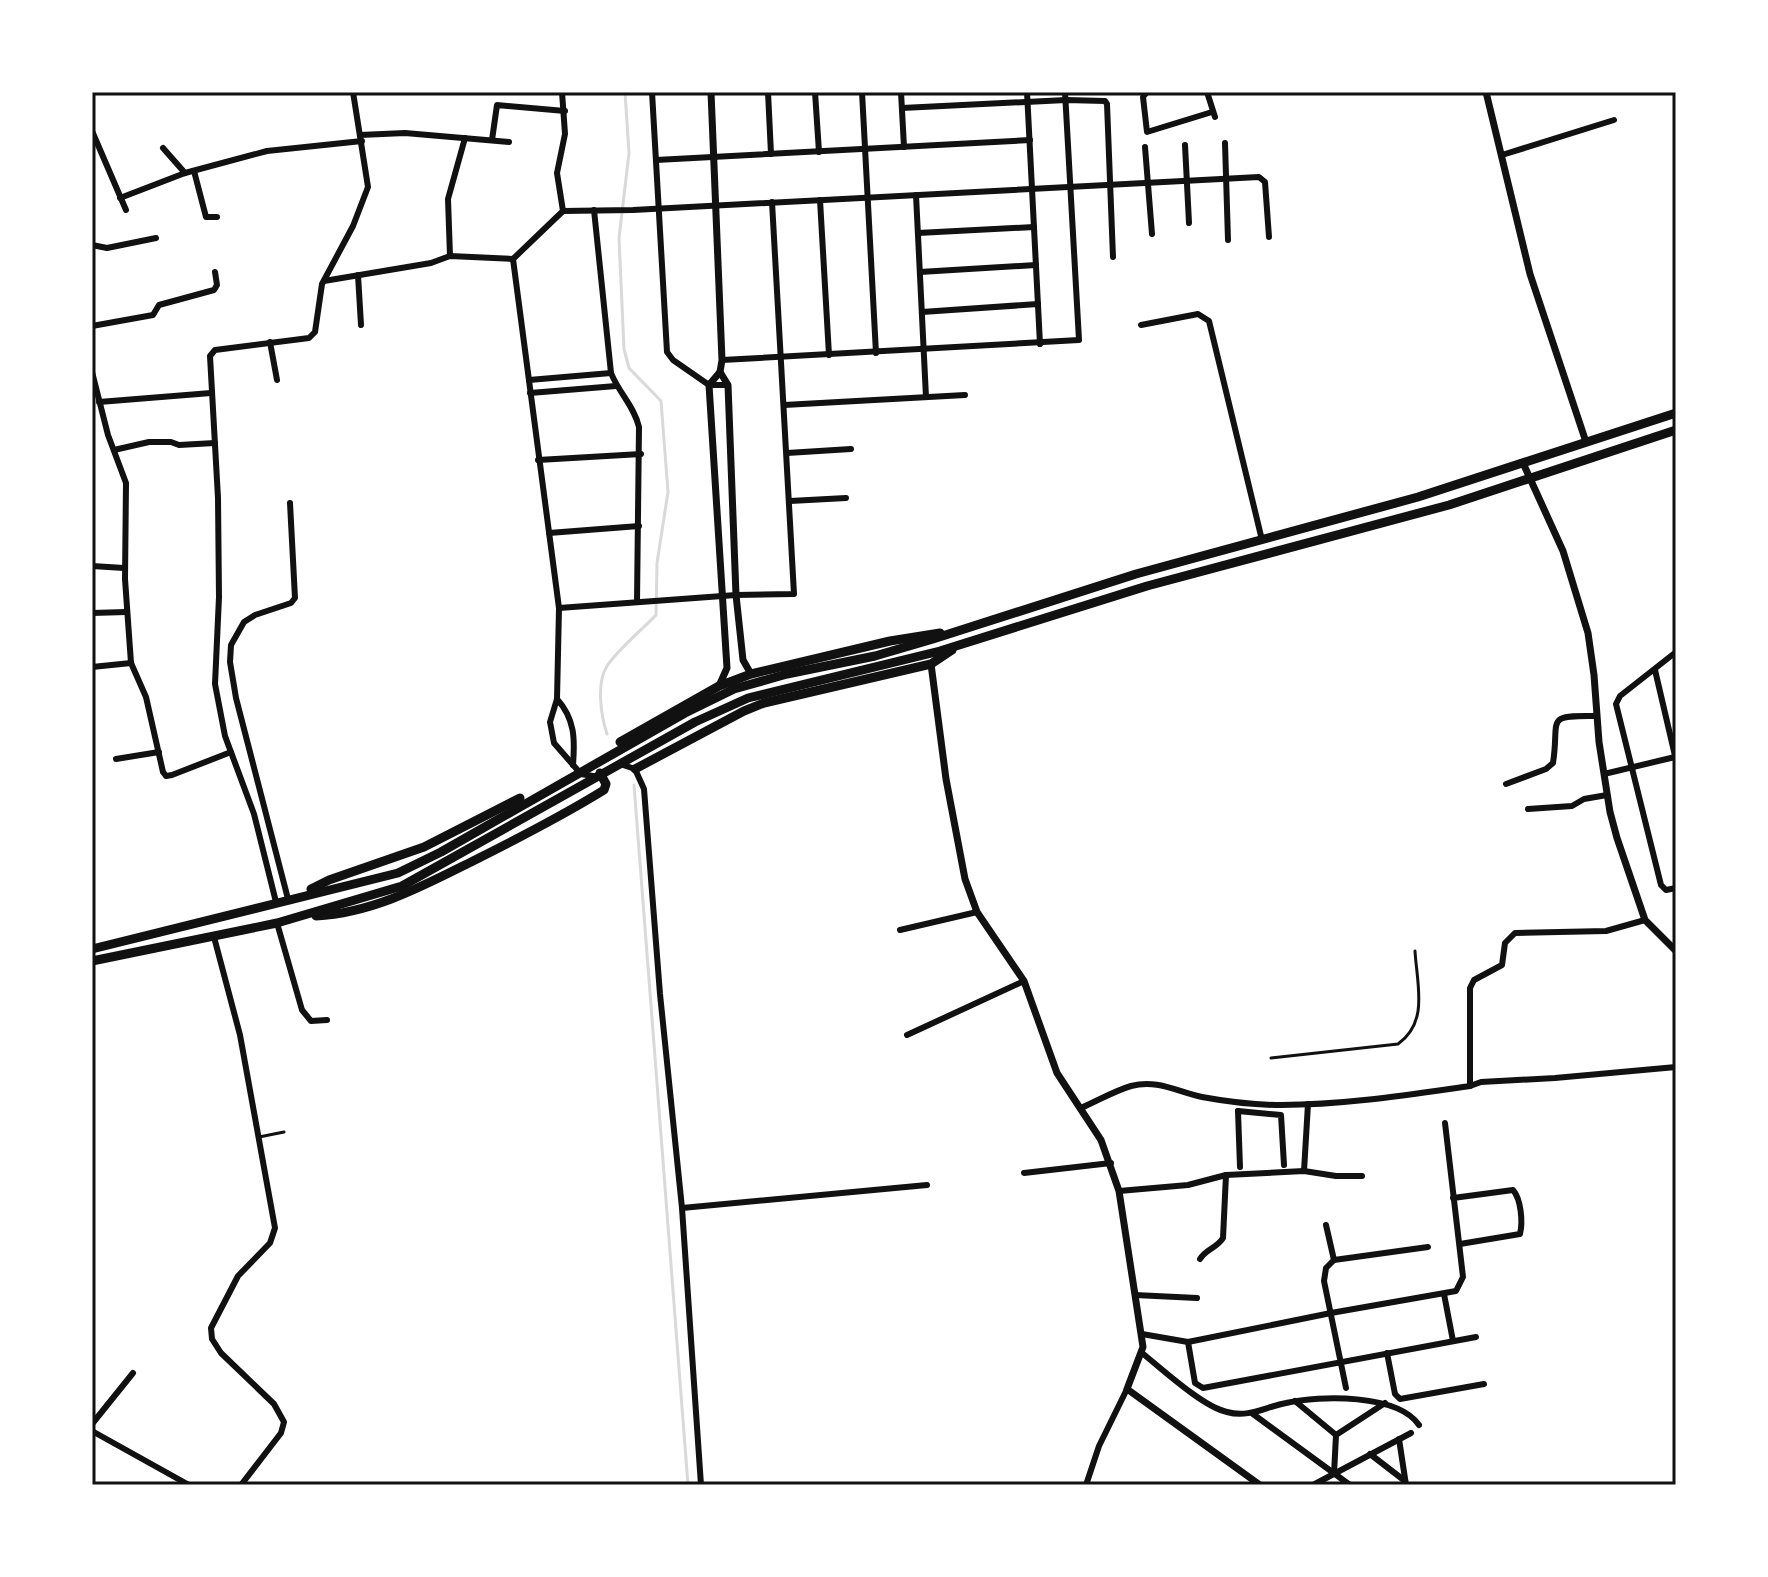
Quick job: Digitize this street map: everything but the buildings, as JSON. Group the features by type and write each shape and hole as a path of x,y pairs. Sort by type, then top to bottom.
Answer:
{"highway":[{"path":"92,949 398,873 441,852 710,699 757,681 875,656 1136,574 1418,497 1676,413"},
{"path":"92,961 277,923 402,886 729,705 748,698 958,646 1147,586 1435,509 1676,430"},
{"path":"292,898 329,880 424,847 719,686 751,674 901,639 953,632"},
{"path":"635,769 764,703 931,664 958,646"},
{"path":"619,763 615,753 626,739"},
{"path":"305,916 343,915 399,897 433,881 604,790 606,784 600,773"}],"street":[{"path":"276,902 254,814 231,752 215,684 219,597 212,352 309,338 315,332 324,281 353,226 368,187 353,92"},
{"path":"562,92 565,134 557,173 563,211"},
{"path":"652,92 667,352 673,360 709,385 728,385"},
{"path":"711,92 722,360 720,372 709,385 727,668 719,686"},
{"path":"768,92 771,154"},
{"path":"815,92 819,152"},
{"path":"862,92 876,353"},
{"path":"901,92 904,147"},
{"path":"1027,92 1040,344"},
{"path":"1147,92 1143,97 1147,132 1214,115 1207,92"},
{"path":"1486,92 1530,274 1586,442"},
{"path":"902,108 1028,102 1066,96 1106,102 1113,257"},
{"path":"722,360 1079,340 1066,96"},
{"path":"492,140 497,105 565,111"},
{"path":"1502,155 1614,120"},
{"path":"92,131 126,210"},
{"path":"120,198 185,173 267,151 405,133 509,142"},
{"path":"450,256 448,199 465,138"},
{"path":"656,160 1030,140"},
{"path":"1225,143 1228,240"},
{"path":"1185,145 1189,223"},
{"path":"1145,147 1152,234"},
{"path":"163,148 185,173"},
{"path":"194,171 206,217 217,217"},
{"path":"324,281 431,263 450,256 513,259 563,211 1225,179 1263,178 1269,237"},
{"path":"916,195 926,397"},
{"path":"820,200 829,355"},
{"path":"559,608 736,595 794,594 772,202"},
{"path":"594,210 611,373 616,386 634,411 639,427 637,602"},
{"path":"918,233 1034,227"},
{"path":"92,245 107,248 156,238"},
{"path":"513,259 559,608 557,699 550,722 554,743 588,777 619,763 635,769 644,789 660,994 682,1208 701,1485"},
{"path":"920,272 1036,265"},
{"path":"92,326 153,315 159,305 214,290 217,285 215,272"},
{"path":"358,275 361,325"},
{"path":"922,312 1038,304"},
{"path":"1141,325 1198,314 1209,321 1262,540"},
{"path":"270,342 277,380"},
{"path":"92,372 126,483 124,568 131,663 146,697 163,772 168,776 231,752"},
{"path":"720,372 728,385 736,595 743,660 751,674"},
{"path":"529,380 611,373"},
{"path":"530,393 616,386"},
{"path":"92,411 99,402 211,393"},
{"path":"784,405 965,395"},
{"path":"114,450 149,442 179,445 215,443"},
{"path":"787,453 851,449"},
{"path":"538,460 641,454"},
{"path":"1523,463 1563,551 1588,633 1604,774 1617,838 1645,920 1676,951"},
{"path":"790,501 846,498"},
{"path":"290,503 295,598 291,603 244,622 231,645 230,662 236,698 292,898"},
{"path":"549,533 639,526"},
{"path":"92,566 124,568"},
{"path":"92,613 126,612"},
{"path":"1676,652 1620,696 1616,704 1663,889 1676,888"},
{"path":"92,667 131,663"},
{"path":"931,664 936,717 965,879 977,912 1024,981 1057,1073 1101,1140 1119,1191 1142,1334 1142,1353 1104,1434 1086,1485"},
{"path":"1604,774 1676,758 1655,670"},
{"path":"557,699 568,712 575,738 574,766"},
{"path":"1506,784 1546,769 1553,763 1558,719 1565,715 1596,716"},
{"path":"116,759 159,752"},
{"path":"1528,809 1572,806 1584,799 1607,795"},
{"path":"900,930 977,912"},
{"path":"1470,1086 1470,988 1474,980 1502,965 1505,943 1515,933 1606,931 1645,920"},
{"path":"277,923 302,1010 311,1021 327,1020"},
{"path":"214,937 240,1035 275,1219 270,1243 238,1276 211,1328 221,1353 279,1410 284,1428 241,1485"},
{"path":"907,1035 1024,981"},
{"path":"1238,1107 1385,1098 1481,1082 1676,1067"},
{"path":"1081,1108 1131,1086 1162,1084 1238,1107 1281,1115 1284,1165"},
{"path":"1304,1171 1308,1104"},
{"path":"1238,1107 1240,1167"},
{"path":"1142,1334 1188,1342 1456,1291 1462,1284 1460,1244 1445,1123"},
{"path":"1024,1173 1111,1163"},
{"path":"1119,1191 1188,1185 1226,1175 1304,1171 1362,1176"},
{"path":"1200,1259 1223,1238 1226,1175"},
{"path":"682,1208 927,1185"},
{"path":"1453,1198 1513,1190 1517,1195 1522,1225 1520,1234 1460,1244"},
{"path":"1326,1225 1334,1260"},
{"path":"1346,1388 1324,1274 1334,1260 1428,1247"},
{"path":"1444,1294 1453,1341"},
{"path":"1135,1295 1197,1298"},
{"path":"1188,1342 1195,1383 1203,1388 1476,1337"},
{"path":"1142,1353 1215,1408 1232,1413 1252,1414 1295,1401 1376,1400 1408,1413 1419,1425"},
{"path":"1387,1353 1395,1394 1400,1399 1484,1384"},
{"path":"92,1424 133,1373"},
{"path":"1127,1389 1260,1485"},
{"path":"1295,1401 1336,1435"},
{"path":"1336,1435 1385,1403"},
{"path":"1252,1414 1350,1485"},
{"path":"1313,1485 1411,1433"},
{"path":"92,1444 95,1434 189,1485"},
{"path":"1334,1474 1336,1435"},
{"path":"1399,1439 1406,1483"},
{"path":"1370,1454 1406,1483"}],"lane":[{"path":"1271,1058 1398,1044 1415,1028 1419,1014 1415,951"},
{"path":"259,1137 284,1132"}],"waterway":[{"path":"607,734 601,700 604,673 618,652 656,615 657,563 668,492 661,401 629,368 624,349 619,238 629,153 625,92"},
{"path":"634,785 688,1485"}]}
